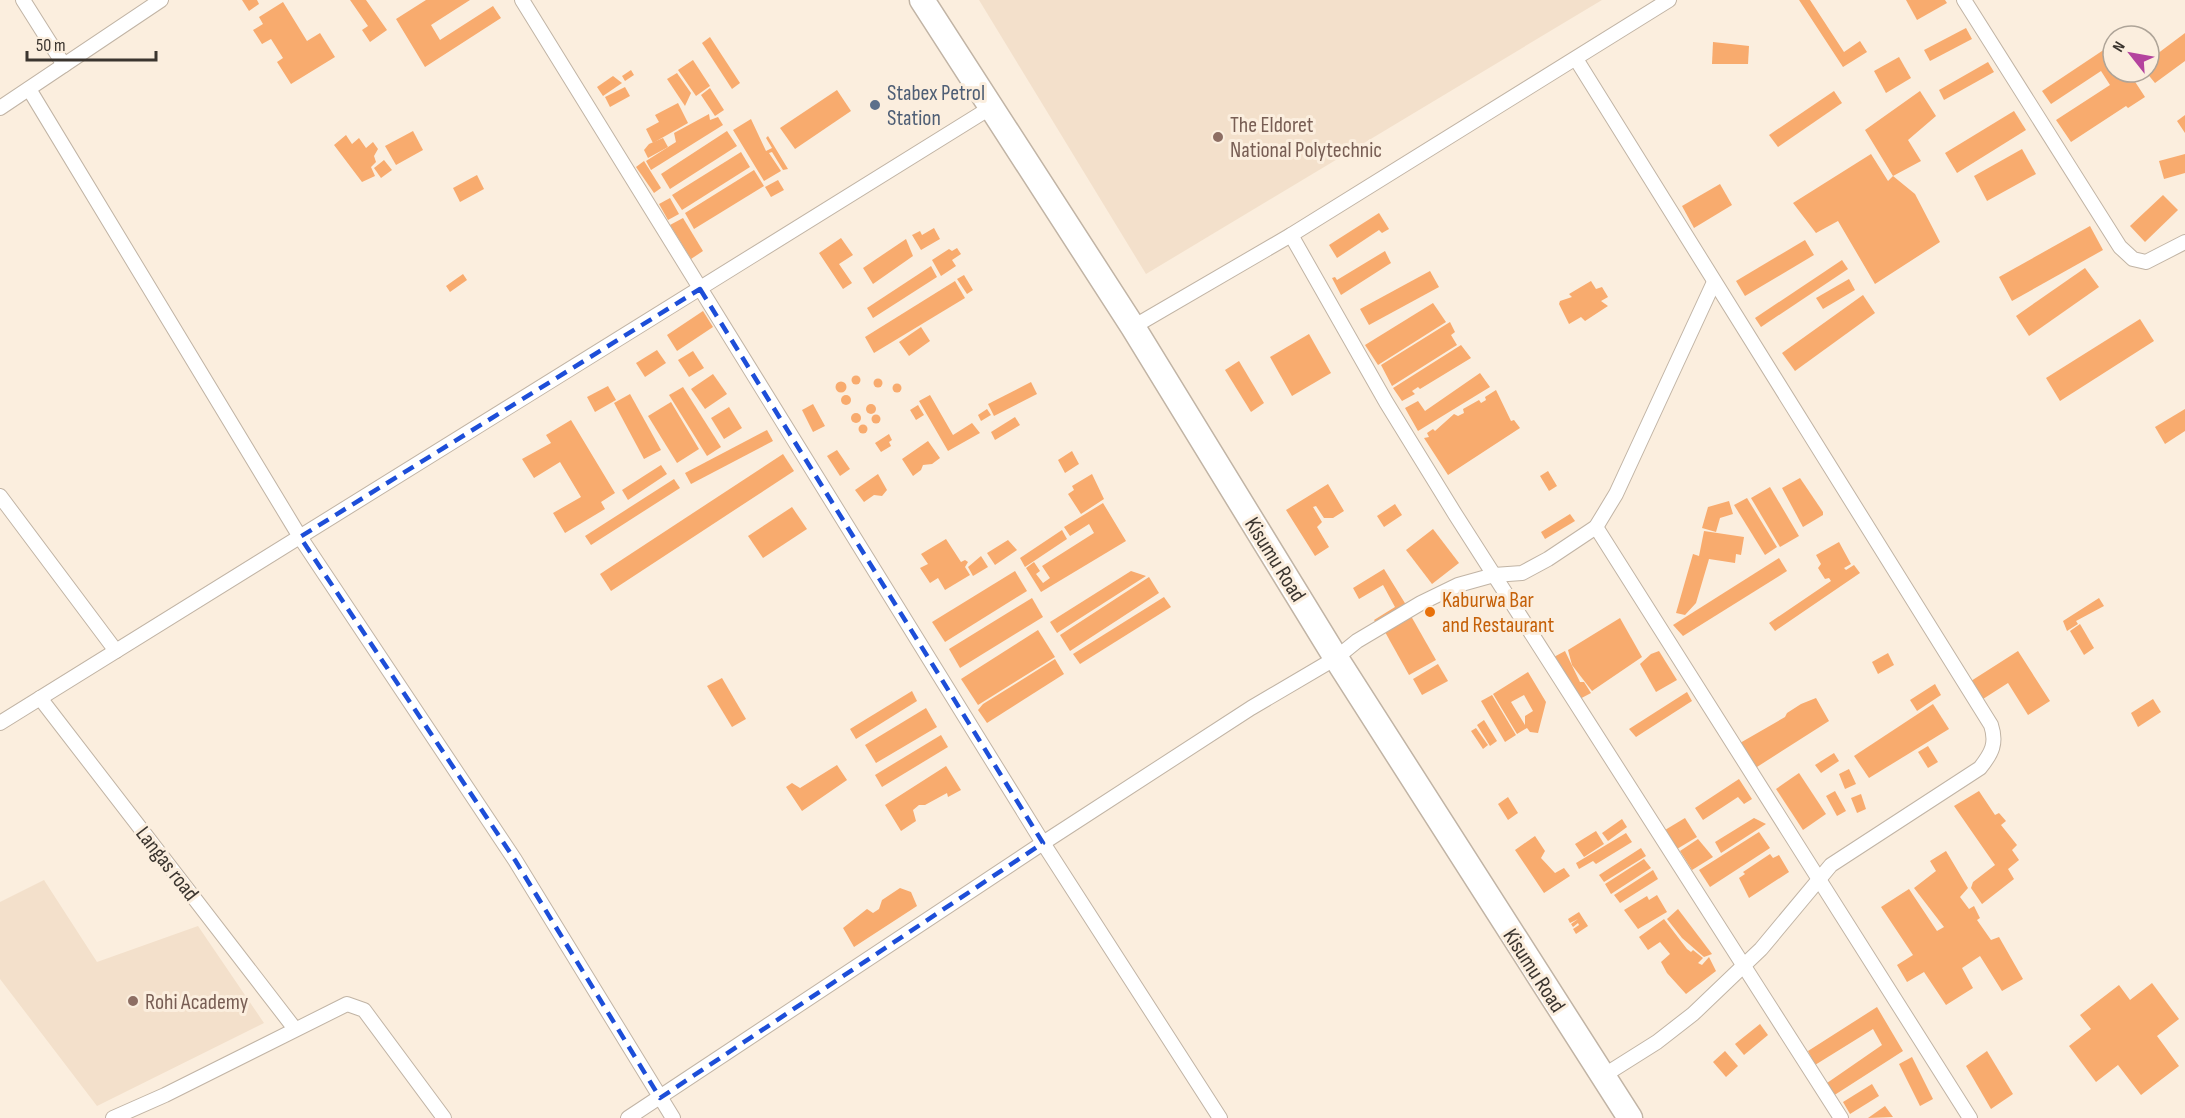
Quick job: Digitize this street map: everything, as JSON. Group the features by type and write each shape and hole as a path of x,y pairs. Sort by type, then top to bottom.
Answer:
{"highway":[{"name":"Kisumu Road","path":"922,0 1133,327 1336,657 1630,1118"}],"street":[{"path":"22,0 64,65"},
{"path":"0,108 161,0"},
{"path":"522,0 1043,843 1220,1118"},
{"path":"1133,327 1291,235 1669,0"},
{"path":"1964,0 2120,247 2133,259 2146,262 2185,242"},
{"path":"1576,59 1994,734 1990,755 1980,768 1847,853 1817,880 1780,927 1743,966 1676,1029 1603,1076"},
{"path":"29,89 300,537 515,860 673,1118"},
{"path":"0,723 990,108"},
{"path":"1291,235 1386,402 1841,1118"},
{"path":"628,1118 1043,843 1251,708 1336,657 1357,641 1421,603 1458,585 1494,575 1522,573 1536,567 1596,527 1616,494 1714,282"},
{"path":"0,496 116,651"},
{"path":"1596,527 1817,880 1926,1045 1970,1118"},
{"name":"Langas road","path":"40,698 295,1029"},
{"path":"113,1118 165,1095 347,1004 364,1010 444,1118"}],"highlighted area":[{"path":"700,289 1043,843 660,1098 515,860 300,537"}],"shaded area":[{"name":"The Eldoret National Polytechnic","path":"979,0 1602,0 1146,274"},
{"name":"Rohi Academy","path":"44,880 97,962 198,926 264,1023 97,1106 0,979 0,902"}],"building":[{"path":"242,0 257,0 259,4 249,11"},
{"path":"350,0 366,0 387,30 370,42 362,30 368,26"},
{"path":"426,0 470,0 431,25 440,40 493,6 501,18 425,67 396,19"},
{"path":"1799,0 1810,0 1844,52 1860,41 1867,52 1843,67"},
{"path":"1906,0 1945,0 1947,3 1917,20"},
{"path":"283,2 307,41 320,33 335,57 291,84 277,62 283,58 271,39 262,44 253,30 263,24 259,17"},
{"path":"1966,28 1972,39 1930,61 1924,50"},
{"path":"2185,33 2185,61 2161,79 2161,51"},
{"path":"710,37 740,83 732,89 702,43"},
{"path":"1713,42 1749,46 1748,64 1712,64"},
{"path":"2101,52 2101,71 2051,104 2042,91"},
{"path":"1899,57 1911,78 1886,93 1874,71"},
{"path":"693,60 710,86 696,96 678,70"},
{"path":"1988,62 1994,72 1944,100 1939,90"},
{"path":"631,70 634,75 625,81 622,76"},
{"path":"677,73 691,93 685,106 667,79"},
{"path":"613,76 622,83 603,96 597,87"},
{"path":"2137,84 2145,97 2128,108 2126,106 2071,142 2056,120 2110,85"},
{"path":"625,87 630,96 610,107 605,97"},
{"path":"710,88 724,110 715,116 701,95"},
{"path":"837,90 851,111 795,149 780,128"},
{"path":"1834,91 1842,103 1778,147 1769,135"},
{"path":"1920,91 1936,116 1908,140 1921,161 1893,176 1865,130"},
{"path":"678,103 688,123 653,143 646,129 659,122 655,115"},
{"path":"2014,111 2026,130 1957,173 1945,153"},
{"path":"709,114 710,120 718,117 723,125 651,170 646,161 676,142 674,133"},
{"path":"2185,115 2185,133 2177,121"},
{"path":"751,119 766,151 772,148 766,138 768,136 788,169 783,170 772,152 769,153 781,171 764,181 733,130"},
{"path":"413,131 423,150 396,165 385,146"},
{"path":"727,131 737,146 670,189 661,174"},
{"path":"346,135 352,144 359,138 366,148 373,142 378,149 374,156 376,162 371,167 375,176 362,182 334,145"},
{"path":"663,138 668,147 648,158 644,150 649,144"},
{"path":"2022,149 2036,174 1987,201 1974,176"},
{"path":"741,152 750,167 682,210 672,195"},
{"path":"1871,154 1888,181 1893,176 1915,194 1940,242 1875,284 1838,221 1816,233 1793,203"},
{"path":"2185,154 2185,173 2164,179 2159,161"},
{"path":"384,160 392,170 381,178 374,168"},
{"path":"644,161 661,188 654,193 636,167"},
{"path":"754,170 764,186 694,229 685,213"},
{"path":"477,175 484,189 460,202 453,188"},
{"path":"778,180 784,190 771,197 765,187"},
{"path":"1720,184 1732,205 1694,228 1682,206"},
{"path":"2163,195 2178,210 2145,242 2130,226"},
{"path":"670,198 679,214 668,220 659,204"},
{"path":"1379,213 1389,229 1382,233 1379,230 1337,258 1329,245"},
{"path":"683,218 703,251 691,259 670,225"},
{"path":"2090,226 2103,250 2012,301 1999,277"},
{"path":"934,228 940,239 921,250 912,235 920,231 922,235"},
{"path":"841,238 853,255 839,264 852,283 843,289 819,253"},
{"path":"906,239 913,256 873,284 863,268"},
{"path":"1805,240 1814,255 1745,296 1736,281"},
{"path":"957,248 961,254 952,260 956,266 941,276 932,260 949,249 952,251"},
{"path":"1385,251 1391,263 1341,295 1332,278 1335,277 1337,280"},
{"path":"1842,260 1848,269 1761,327 1755,318"},
{"path":"931,266 937,277 873,318 867,308"},
{"path":"2085,268 2099,287 2029,336 2016,316"},
{"path":"1430,271 1439,287 1369,325 1360,309"},
{"path":"463,274 467,280 450,292 446,286"},
{"path":"964,275 973,290 967,294 957,279"},
{"path":"1849,279 1855,290 1823,309 1816,298"},
{"path":"955,281 965,298 874,353 865,337"},
{"path":"1591,281 1596,289 1602,287 1608,297 1601,301 1608,306 1585,321 1581,317 1569,324 1559,304 1560,301 1572,297 1569,294"},
{"path":"1863,295 1875,313 1795,371 1782,353"},
{"path":"1433,303 1446,322 1378,365 1365,345"},
{"path":"703,311 713,327 677,351 667,335"},
{"path":"2140,319 2154,341 2060,401 2046,378"},
{"path":"1450,322 1455,332 1451,335 1457,345 1392,386 1381,365"},
{"path":"921,327 930,341 909,356 899,342"},
{"path":"1309,334 1331,373 1292,396 1270,357"},
{"path":"1461,345 1471,358 1420,389 1418,387 1412,391 1415,394 1402,401 1393,388"},
{"path":"657,350 666,363 645,377 636,363"},
{"path":"693,351 704,368 689,377 678,360"},
{"path":"1239,361 1264,403 1251,412 1225,370"},
{"path":"1480,373 1490,387 1418,431 1405,408 1418,401 1425,411"},
{"path":"713,374 727,394 705,409 691,389"},
{"path":"856,375 861,380 856,385 851,380"},
{"path":"878,379 882,383 878,387 874,383"},
{"path":"841,382 845,383 845,391 841,392 837,391 836,387 837,383"},
{"path":"1031,382 1037,394 994,416 988,404"},
{"path":"897,384 901,388 897,392 893,388"},
{"path":"608,386 616,400 595,412 587,397"},
{"path":"683,387 721,447 707,456 669,395"},
{"path":"1496,390 1511,421 1514,420 1520,428 1448,475 1424,438 1429,437 1427,433 1433,429 1435,431 1454,414 1458,416 1464,413 1463,409 1479,400 1481,403 1486,400 1485,397"},
{"path":"630,394 661,450 644,459 614,403"},
{"path":"846,395 850,396 850,404 846,405 842,404 841,400 842,396"},
{"path":"930,395 953,435 972,423 980,433 948,451 919,401"},
{"path":"671,402 699,449 677,463 648,416"},
{"path":"813,404 825,426 813,432 802,410"},
{"path":"871,404 875,405 875,413 871,414 867,413 866,409 867,405"},
{"path":"918,405 924,415 916,420 910,410"},
{"path":"729,407 742,428 724,439 711,418"},
{"path":"987,409 991,415 981,421 978,415"},
{"path":"2185,409 2185,431 2165,444 2155,427"},
{"path":"856,413 860,414 860,422 856,423 852,422 851,418 852,414"},
{"path":"876,414 881,419 876,424 871,419"},
{"path":"1015,417 1020,425 995,440 991,432"},
{"path":"571,420 615,493 601,502 605,509 565,533 553,513 581,497 560,462 534,478 522,459 551,443 546,435"},
{"path":"863,424 868,429 863,434 858,429"},
{"path":"767,430 773,441 691,484 685,473"},
{"path":"889,434 892,440 889,442 891,446 881,452 875,443"},
{"path":"928,441 940,458 932,464 923,465 921,470 913,476 902,459"},
{"path":"837,450 850,469 840,476 827,456"},
{"path":"1072,451 1079,464 1065,473 1058,460"},
{"path":"783,454 794,471 611,591 600,574"},
{"path":"661,465 667,474 628,500 622,490"},
{"path":"1548,471 1557,486 1549,491 1540,476"},
{"path":"878,474 887,490 882,496 874,495 864,502 855,490"},
{"path":"1092,474 1104,499 1081,514 1068,494 1074,490 1072,486"},
{"path":"1800,478 1823,512 1823,515 1803,527 1782,488"},
{"path":"674,479 680,488 591,545 585,536"},
{"path":"1328,484 1344,511 1333,518 1324,518 1316,506 1313,507 1322,522 1317,527 1329,547 1315,556 1286,510"},
{"path":"1770,487 1799,536 1780,547 1751,498"},
{"path":"1747,498 1777,547 1765,555 1734,505"},
{"path":"1729,501 1733,514 1720,518 1716,532 1702,528 1708,507"},
{"path":"1103,503 1126,541 1041,592 1026,568 1034,562 1040,571 1036,574 1043,583 1050,578 1042,566 1094,533 1089,524 1070,536 1064,527"},
{"path":"1395,504 1402,515 1384,527 1377,516"},
{"path":"792,507 807,529 763,558 748,536"},
{"path":"1570,514 1575,521 1545,539 1541,532"},
{"path":"1433,529 1459,563 1432,584 1406,550"},
{"path":"1062,530 1067,539 1025,567 1020,558"},
{"path":"1704,531 1744,537 1741,555 1736,554 1735,563 1709,559 1696,603 1685,615 1676,613 1693,554 1699,556"},
{"path":"946,539 961,562 965,560 968,562 965,567 970,575 945,590 938,578 930,583 920,568 928,564 921,554"},
{"path":"1008,540 1017,550 995,565 987,553"},
{"path":"1839,542 1851,564 1844,568 1846,570 1854,565 1860,573 1775,631 1769,623 1831,581 1829,578 1825,579 1818,568 1821,564 1816,555"},
{"path":"981,556 988,567 973,576 968,567"},
{"path":"1779,558 1787,571 1683,636 1673,625"},
{"path":"1384,569 1411,613 1381,631 1374,620 1395,607 1383,585 1359,599 1353,588"},
{"path":"1015,571 1027,591 945,642 932,622"},
{"path":"1131,571 1146,576 1057,633 1050,622"},
{"path":"1149,577 1159,593 1070,651 1060,635"},
{"path":"1164,597 1171,607 1080,664 1073,654"},
{"path":"1032,598 1043,617 960,668 949,649"},
{"path":"2099,598 2104,606 2076,621 2078,624 2067,631 2063,621"},
{"path":"1411,616 1436,660 1409,675 1385,632"},
{"path":"1620,618 1642,657 1592,691 1572,665 1568,650"},
{"path":"2080,624 2094,648 2084,655 2070,631"},
{"path":"1038,630 1055,657 978,705 961,679"},
{"path":"1565,651 1580,682 1584,682 1591,693 1576,701 1552,658"},
{"path":"1659,651 1677,680 1656,692 1640,664 1651,654"},
{"path":"2018,651 2050,701 2028,715 2008,683 1983,699 1971,681"},
{"path":"1888,653 1894,665 1878,674 1872,662"},
{"path":"1055,659 1064,674 987,723 978,710 983,704"},
{"path":"1438,664 1448,681 1422,695 1413,679"},
{"path":"1528,672 1546,702 1538,733 1530,732 1527,728 1517,734 1493,694","holes":["1524,695 1533,711 1525,716 1525,725 1511,702"]},
{"path":"722,678 746,719 732,727 707,686"},
{"path":"1935,684 1941,695 1917,711 1910,700"},
{"path":"912,691 917,701 856,739 850,729"},
{"path":"1687,692 1692,701 1636,737 1629,729"},
{"path":"1492,695 1516,735 1505,742 1481,701"},
{"path":"1816,698 1829,721 1746,774 1740,743 1785,717 1787,713 1801,704"},
{"path":"2153,699 2161,712 2138,727 2131,713"},
{"path":"1933,704 1949,729 1869,778 1854,756"},
{"path":"926,708 937,727 876,763 865,745"},
{"path":"1484,720 1497,741 1490,746 1477,725"},
{"path":"1476,728 1488,745 1483,749 1471,731"},
{"path":"941,735 948,747 882,787 875,775"},
{"path":"1928,746 1938,762 1928,768 1918,752"},
{"path":"1834,753 1839,761 1821,773 1815,765"},
{"path":"837,765 847,780 802,811 786,787 792,783 800,788"},
{"path":"946,766 961,790 948,797 947,793 925,805 919,805 913,810 916,821 901,831 885,805"},
{"path":"1849,769 1856,784 1845,789 1839,774"},
{"path":"1799,773 1826,814 1803,830 1776,789"},
{"path":"1739,779 1752,799 1744,804 1738,797 1703,820 1695,808"},
{"path":"1835,791 1846,811 1837,816 1826,796"},
{"path":"1979,791 1995,815 1999,813 2006,821 2001,825 2017,845 2012,850 2019,860 2008,869 2014,879 1982,904 1971,888 1973,882 1995,865 1954,806"},
{"path":"1861,794 1866,809 1857,813 1851,798"},
{"path":"1508,797 1518,813 1508,820 1498,804"},
{"path":"1685,818 1697,837 1677,849 1665,830"},
{"path":"1754,818 1766,824 1721,853 1715,842"},
{"path":"1622,819 1627,827 1608,841 1602,833"},
{"path":"1596,831 1604,844 1584,857 1575,844"},
{"path":"1759,832 1770,848 1710,887 1699,870"},
{"path":"1626,833 1632,842 1596,864 1593,861 1579,869 1576,863"},
{"path":"1535,836 1545,851 1541,858 1555,873 1564,868 1570,876 1544,893 1515,850"},
{"path":"1698,839 1713,857 1692,870 1680,851"},
{"path":"1641,848 1646,856 1604,882 1599,875"},
{"path":"1946,851 1968,888 1960,897 1969,909 1974,906 1980,918 1977,920 1991,940 1999,937 2023,979 2002,991 1980,956 1962,968 1973,988 1946,1005 1924,972 1907,982 1897,965 1913,955 1881,907 1909,889 1937,931 1944,927 1914,888 1936,871 1930,861"},
{"path":"1770,854 1773,858 1779,855 1789,872 1749,898 1739,878 1745,874 1743,872"},
{"path":"1644,859 1651,868 1611,894 1605,884"},
{"path":"1653,870 1658,879 1620,903 1614,895"},
{"path":"900,888 911,892 917,906 854,947 843,928 867,909 873,913 879,909 882,900"},
{"path":"1657,895 1667,912 1638,929 1624,910 1647,896 1649,900"},
{"path":"1678,909 1712,954 1704,957 1682,938 1667,919"},
{"path":"1579,912 1588,926 1576,934 1573,929 1579,925 1578,923 1573,927 1571,924 1578,919 1570,923 1568,919"},
{"path":"1664,919 1687,949 1691,952 1693,950 1703,958 1698,963 1702,965 1709,957 1716,971 1686,994 1667,973 1661,962 1670,954 1660,942 1648,950 1639,937"},
{"path":"2152,983 2179,1019 2157,1036 2179,1066 2141,1095 2118,1065 2096,1082 2069,1046 2091,1029 2080,1015 2119,985 2130,1000"},
{"path":"1877,1007 1903,1051 1833,1096 1827,1083 1882,1045 1873,1029 1815,1065 1808,1051"},
{"path":"1760,1024 1768,1035 1744,1055 1735,1044"},
{"path":"1725,1051 1738,1066 1726,1077 1713,1062"},
{"path":"1987,1051 2013,1094 1991,1109 1966,1066"},
{"path":"1912,1057 1933,1099 1920,1106 1899,1064"},
{"path":"1872,1084 1879,1096 1850,1114 1843,1102"},
{"path":"1885,1106 1893,1117 1868,1118"}],"place":[{"name":"Stabex Petrol Station","path":"875,105"},
{"name":"The Eldoret National Polytechnic","path":"1218,137"},
{"name":"Kaburwa Bar and Restaurant","path":"1430,612"},
{"name":"Rohi Academy","path":"133,1001"}]}
